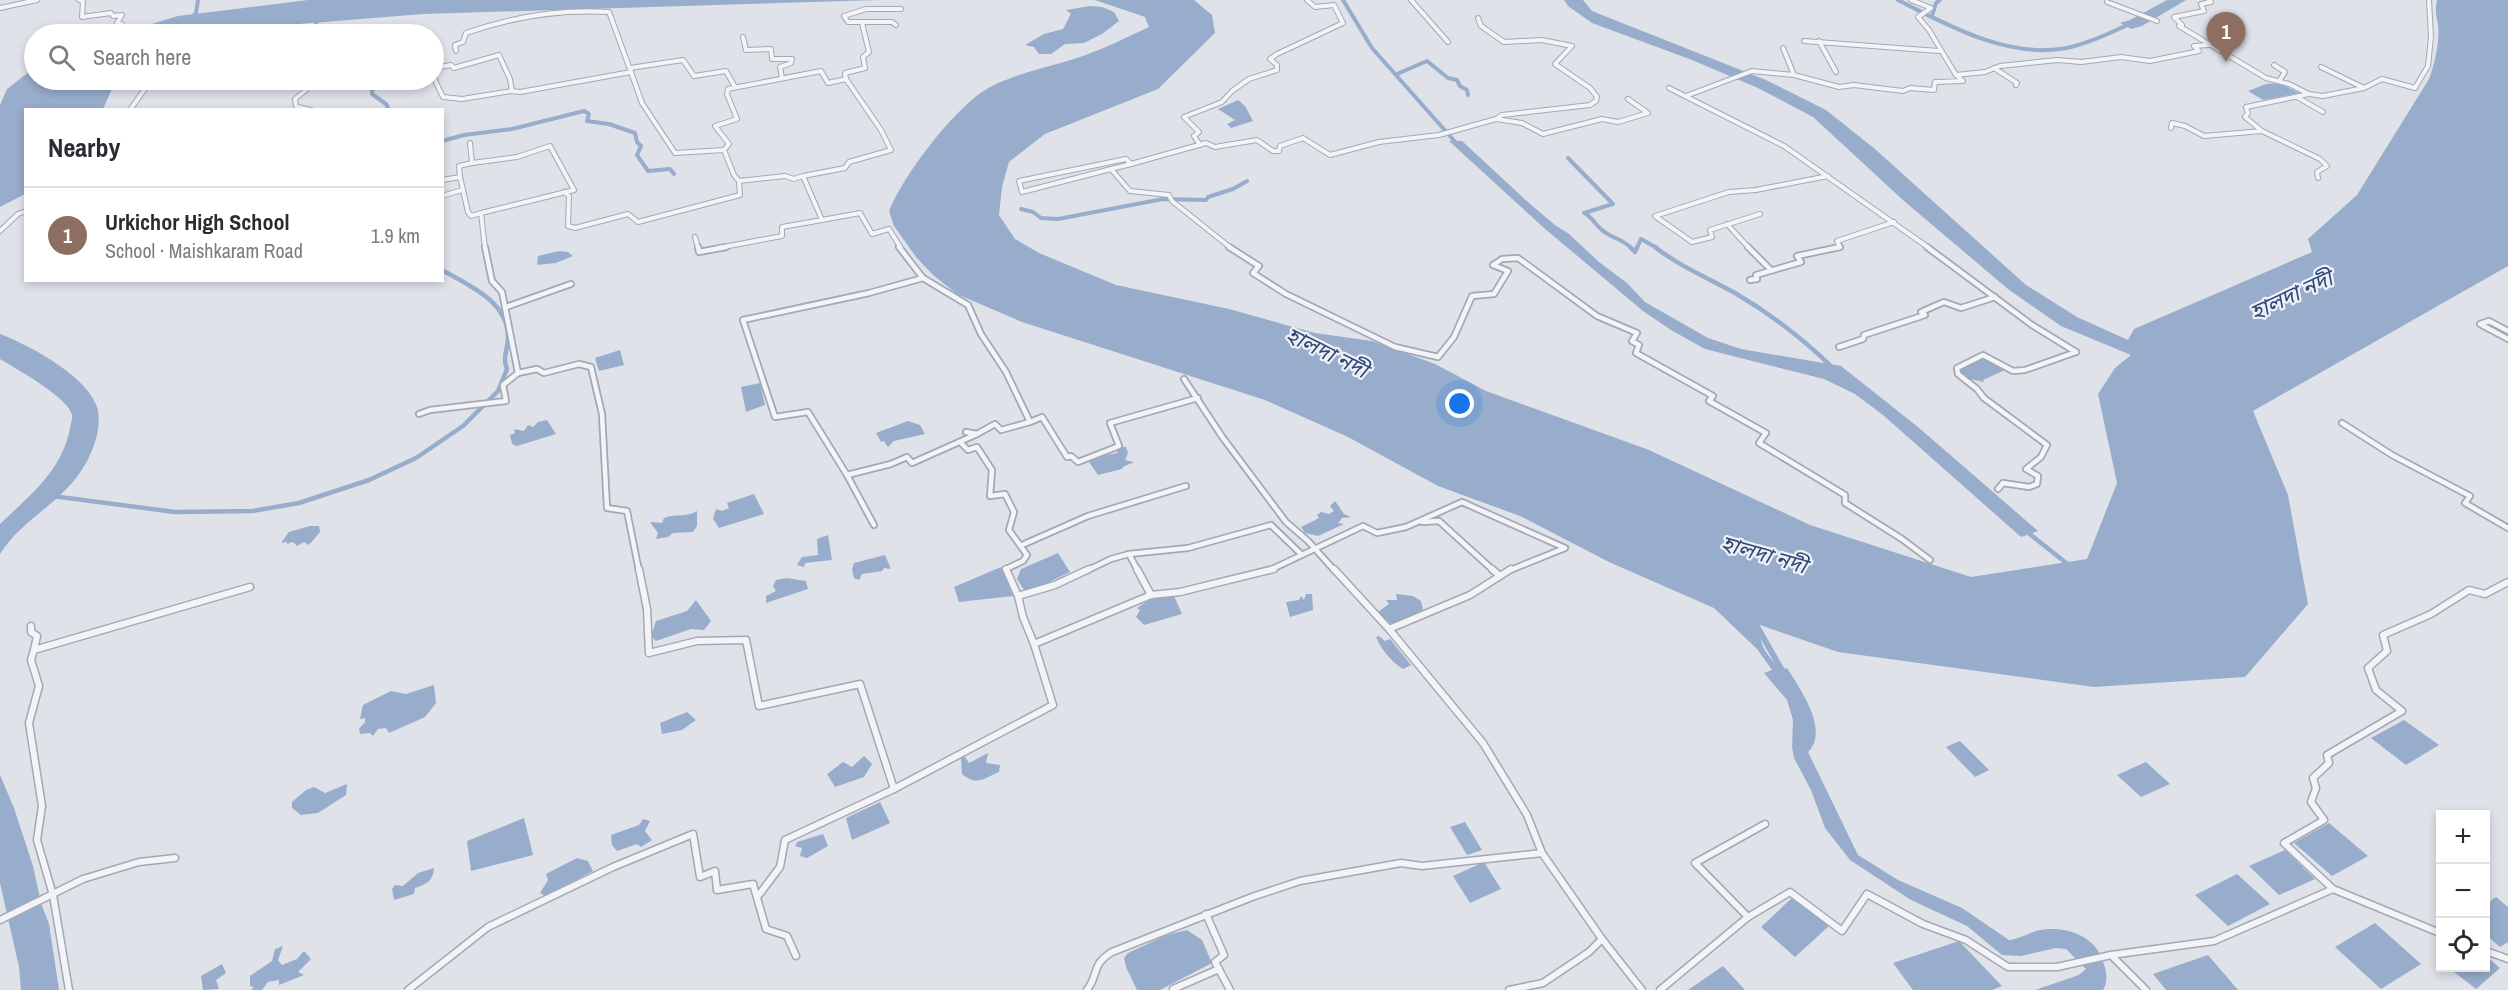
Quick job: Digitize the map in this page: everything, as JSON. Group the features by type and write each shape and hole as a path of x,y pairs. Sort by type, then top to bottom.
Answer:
{"street":[{"path":"0,8 37,0"},
{"path":"79,0 83,1 82,17 111,13 113,16 122,15 117,23 122,24"},
{"path":"1200,145 1194,136 1199,132 1184,117 1222,102 1232,91 1249,79 1277,70 1277,65 1270,59 1277,54 1343,23 1334,5 1315,7 1307,0"},
{"path":"1412,0 1448,42"},
{"path":"1911,0 1930,10"},
{"path":"2209,0 2211,2 2201,4 2204,11 2174,17 2182,25 2179,26 2266,78 2309,94 2323,96 2364,88 2381,79 2415,88 2428,66 2431,38 2429,0"},
{"path":"2107,2 2157,21"},
{"path":"896,25 892,22 848,22 844,16 869,8 901,9"},
{"path":"1686,96 1751,71 1794,75 1839,87 1854,85 1903,91 1910,88 1934,90 1935,82 1963,81 1956,75 1919,16 1930,10"},
{"path":"456,51 455,45 463,42 466,33 499,22 520,17 609,12 642,103 675,153 724,150 729,144 715,126 737,118 727,94 728,88 821,71 828,83 846,79"},
{"path":"1131,164 1126,159 1019,181 1022,192 1131,164 1206,143 1215,147 1257,140 1273,151 1279,151 1280,146 1303,138 1330,154 1379,142 1439,135 1496,119 1502,115 1590,105 1596,101 1597,97 1590,88 1555,64 1572,46 1542,40 1504,42 1500,37 1491,34 1481,26 1478,18"},
{"path":"739,181 784,176 794,179 845,168 849,162 891,150 881,130 846,79 845,73 865,68 863,57 869,52 862,23"},
{"path":"743,37 746,50 771,49 772,59 792,58 790,63 780,67 782,78"},
{"path":"1804,41 1940,51"},
{"path":"1819,41 1836,72"},
{"path":"1956,75 2057,60 2081,62 2121,57 2150,62 2199,51 2194,46 2210,45"},
{"path":"1783,48 1794,75"},
{"path":"444,66 452,65 454,68 499,55 510,78 513,91"},
{"path":"440,90 443,97 451,99 520,92 683,60 694,76 726,71 735,87"},
{"path":"2274,66 2285,72 2279,81"},
{"path":"2321,67 2364,88"},
{"path":"1994,68 2017,83 2016,85"},
{"path":"1669,88 1737,123 1754,129 1828,176 2032,325 2076,352 2025,370 2013,371 1983,355 1958,368 1958,374 1977,389 1983,398 2047,445 2041,457 2026,469 2038,476 2037,484 2029,487 2003,483 1998,489"},
{"path":"131,108 144,90"},
{"path":"299,108 296,97 304,90"},
{"path":"2309,94 2246,106 2248,113 2245,117 2262,131 2320,159 2327,166 2317,172 2318,178"},
{"path":"2297,97 2323,112"},
{"path":"1496,119 1522,123 1543,134 1602,119 1618,122 1648,113 1628,99"},
{"path":"2170,128 2172,123 2185,126 2204,136 2262,131"},
{"path":"470,143 472,163"},
{"path":"550,146 574,190 471,216 460,177 459,166 489,158 502,159 521,156 530,150 550,146"},
{"path":"564,192 569,196 568,226 575,228 628,214 638,222 740,195 739,181 734,175 724,150"},
{"path":"1111,169 1130,191 1147,191 1171,199 1234,251 1259,266 1253,273 1286,294 1395,347 1412,352 1423,352 1438,357 1446,349 1473,296 1494,294 1503,281 1508,271 1493,265 1502,259 1518,258 1598,316 1637,333 1632,341 1640,345 1635,353 1713,396 1709,402 1766,434 1759,443 1845,495 1845,503 1902,539 1930,560"},
{"path":"804,176 822,220"},
{"path":"1760,214 1710,230 1712,237 1691,242 1655,216 1729,192 1756,190 1828,176"},
{"path":"444,180 460,177"},
{"path":"444,195 462,190"},
{"path":"0,231 24,211"},
{"path":"481,213 487,264 492,281 502,292 518,373"},
{"path":"695,237 699,252 782,236 782,227 860,213 872,234 889,229 895,241 923,278 968,305 981,334 1005,372 1029,422"},
{"path":"1750,280 1757,279 1756,275 1801,262 1797,256 1840,247 1837,242 1894,222"},
{"path":"1727,224 1755,256 1771,270"},
{"path":"874,525 847,475 808,412 775,417 743,320 869,293 923,278"},
{"path":"506,308 571,284"},
{"path":"1839,347 1863,339 1864,335 1925,315 1921,312 1944,302 1961,308 1995,297"},
{"path":"2508,331 2489,321 2480,324 2508,339"},
{"path":"419,414 430,410 506,402 503,385 518,373 537,369 544,373 579,364 591,368 602,414 608,508 627,511 648,609 649,653 697,641 746,640 759,706 860,684 894,789"},
{"path":"1184,379 1223,438 1286,522 1389,629 1483,743 1527,815 1542,853 1602,939 1642,990"},
{"path":"847,475 891,464 907,457 912,463 995,424 1001,430 1042,417 1067,457 1071,456 1078,462 1119,446 1110,423 1198,398"},
{"path":"2342,423 2392,455 2470,496 2465,502 2508,528"},
{"path":"966,432 977,434"},
{"path":"758,896 780,867 785,840 894,789 1053,705 1018,596 1006,569 1023,561 1027,555 1009,530 1014,512 1005,494 990,496 992,470 977,447 968,450 960,442"},
{"path":"1022,545 1047,535 1060,524 1186,486"},
{"path":"1034,644 1150,595 1180,592 1211,583 1259,575 1363,526 1377,533 1406,527 1462,502 1565,548 1509,570 1470,595 1389,629"},
{"path":"1419,521 1439,521 1454,537 1500,576"},
{"path":"1018,596 1055,585 1112,559 1129,554 1188,548 1271,525 1301,554"},
{"path":"1129,554 1150,595"},
{"path":"2436,931 2333,889 2284,843 2324,820 2311,802 2316,788 2313,778 2329,763 2327,755 2402,711 2376,690 2368,668 2387,651 2383,635 2431,614 2469,590 2485,594 2508,582"},
{"path":"34,650 250,587"},
{"path":"31,626 31,632 37,636 31,660 39,686 29,723 42,806 37,840 69,990"},
{"path":"1748,917 1695,863 1765,824"},
{"path":"408,990 488,927 613,867 693,834 700,877 715,871 717,890 753,884 766,929 787,936 796,956"},
{"path":"1087,990 1093,984 1094,966 1099,959 1112,952 1206,914 1300,881 1401,863 1422,866 1542,853"},
{"path":"0,920 83,879 140,862 175,858"},
{"path":"1660,990 1748,917 1790,892 1842,932 1867,894 1923,924 1966,940 2008,967 2057,967 2111,955 2214,941 2333,889"},
{"path":"1206,914 1224,955 1215,962 1230,990"},
{"path":"1509,990 1543,983 1589,952 1602,939"},
{"path":"2490,952 2508,959"},
{"path":"2111,955 2146,990"},
{"path":"1173,989 1219,969"}],"water":[{"path":"308,0 879,0 423,14 299,24 152,24 178,16"},
{"name":"হালদা নদী","path":"1095,0 1194,0 1212,15 1215,33 1158,89 1045,134 1009,162 1002,187 999,215 1015,239 1039,253 1116,285 1229,309 1315,333 1372,341 1435,364 1486,391 1649,450 1810,525 1971,577 2087,559 2117,483 2098,394 2115,368 2131,355 2061,326 2008,289 1904,201 1813,117 1758,88 1692,60 1592,23 1568,6 1564,0 1583,0 1592,11 1766,80 1826,110 1875,149 2026,285 2077,317 2128,340 2134,329 2312,252 2308,239 2357,195 2429,79 2438,45 2437,0 2508,0 2508,266 2253,411 2288,495 2308,604 2245,677 2094,687 1838,652 1760,625 1761,640 1766,652 1780,670 1787,668 1811,710 1816,733 1814,743 1808,752 1858,855 1898,880 1962,908 2009,940 2045,929 2065,930 2083,937 2098,950 2106,975 2103,990 2035,990 2079,975 2086,969 2066,949 2056,948 2021,956 2002,955 1967,926 1911,900 1850,860 1825,828 1811,790 1794,758 1793,720 1787,700 1764,673 1772,670 1757,649 1714,608 1609,562 1520,516 1438,486 1348,437 1265,400 1022,322 957,294 933,275 916,257 894,226 889,211 905,181 942,130 982,92 1015,77 1095,51 1149,27 1145,17"},
{"path":"2167,0 2186,0 2142,26 2131,29 2120,23 2130,20"},
{"path":"1090,6 1102,7 1114,12 1119,21 1102,34 1084,43 1065,44 1051,54 1039,54 1034,47 1025,45 1044,34 1063,29 1071,14 1066,10"},
{"path":"24,76 24,90 112,90 103,108 24,108 24,195 0,207 0,105 7,89"},
{"path":"2279,83 2299,93 2263,100 2248,91 2266,84"},
{"path":"1238,100 1245,106 1253,121 1231,128 1227,124 1235,120 1218,109"},
{"path":"1449,141 1462,141 1530,204 1627,283 1645,302 1708,338 1741,349 1841,366 1918,427 2038,531 2021,537 1883,415 1855,394 1824,379 1705,349 1671,330 1643,311 1544,228"},
{"path":"559,251 568,252 573,256 556,263 537,265 538,256"},
{"path":"0,334 41,354 70,373 91,395 99,417 93,448 78,476 16,534 0,554 0,524 33,493 52,470 66,444 72,417 68,408 52,392 0,359"},
{"path":"620,350 624,365 599,371 595,358"},
{"path":"1984,357 2005,370 1983,380 1984,382 1970,379 1961,372 1961,368"},
{"path":"760,383 765,405 746,412 741,387"},
{"path":"547,420 556,434 517,446 512,444 510,435 515,433 514,429 524,431 528,425 533,427 538,422"},
{"path":"908,421 920,425 925,434 894,441 888,447 884,441 881,442 876,433"},
{"path":"1119,447 1126,447 1128,453 1125,460 1134,462 1122,469 1098,475 1087,459 1117,453"},
{"path":"754,494 764,514 719,528 713,519 716,509 722,511 729,508 727,503"},
{"path":"1335,501 1344,514 1351,517 1342,518 1338,523 1344,524 1318,536 1305,533 1301,527 1319,518 1317,515 1321,512 1329,514 1334,511 1330,506"},
{"path":"697,511 697,526 693,532 673,533 668,537 656,539 658,533 650,522 662,523 664,518"},
{"path":"319,526 320,532 309,545 304,542 297,546 293,542 281,543 289,532"},
{"path":"828,535 832,560 805,563 804,567 797,565 802,557 818,555 817,539"},
{"path":"1058,553 1070,572 1033,590 1024,590 1017,579 1021,569"},
{"path":"885,555 891,569 884,568 882,571 862,574 859,580 854,578 852,570 854,563"},
{"path":"1001,567 1013,596 959,602 954,587"},
{"path":"787,578 806,581 808,589 766,603 766,596 776,591 773,586 776,580"},
{"path":"1306,594 1312,594 1313,610 1290,617 1286,602 1299,600 1301,596 1304,600"},
{"path":"1396,594 1413,596 1421,601 1423,610 1392,625 1378,612 1389,604 1386,600 1397,600"},
{"path":"1174,596 1182,614 1144,625 1136,617 1140,610 1137,608 1149,600"},
{"path":"696,600 711,621 704,630 691,629 656,641 651,636 656,621 687,611"},
{"path":"1379,636 1385,641 1390,639 1411,665 1403,669 1395,663 1381,647 1376,637"},
{"path":"434,685 436,703 425,717 389,733 386,728 378,729 373,736 370,733 360,734 359,729 365,722 365,718 360,719 363,705 391,691 406,694"},
{"path":"687,712 696,720 682,730 662,734 660,723"},
{"path":"2404,720 2439,745 2406,765 2371,738"},
{"path":"1960,741 1989,770 1975,777 1946,747"},
{"path":"988,753 986,763 1000,765 999,772 976,780 962,774 961,758 965,757 969,763"},
{"path":"864,756 872,764 864,777 835,787 827,774 843,762 852,767"},
{"path":"2146,762 2170,784 2141,797 2117,775"},
{"path":"0,775 14,808 49,924 59,990 21,990 19,967 0,883"},
{"path":"347,784 346,795 318,813 301,815 292,808 292,802 306,790 314,787 325,793"},
{"path":"880,802 890,823 852,840 846,818"},
{"path":"524,818 533,855 471,871 467,841"},
{"path":"643,819 650,821 645,831 652,840 641,847 637,844 617,851 612,845 611,835 639,825"},
{"path":"1465,822 1482,850 1467,855 1450,827"},
{"path":"2329,823 2368,856 2332,876 2294,843"},
{"path":"823,834 828,846 807,858 800,856 802,848 795,846 797,842"},
{"path":"2285,850 2315,879 2279,895 2249,866"},
{"path":"577,858 588,861 593,871 545,896 540,893 548,880 546,874"},
{"path":"1484,862 1501,889 1470,903 1453,876"},
{"path":"434,868 431,879 415,888 414,894 394,900 392,889 395,885 403,886 418,873"},
{"path":"2237,874 2270,904 2228,926 2195,895"},
{"path":"1794,896 1829,926 1795,957 1761,927"},
{"path":"2496,897 2508,907 2508,942 2500,947 2490,938 2490,901"},
{"path":"2375,923 2421,964 2381,989 2335,947"},
{"path":"1187,930 1202,940 1212,963 1160,990 1137,990 1126,967 1124,958 1128,953 1167,935"},
{"path":"1959,941 2002,986 1992,990 1913,990 1893,963"},
{"path":"283,946 278,960 282,965 297,959 304,951 311,959 298,972 304,975 279,985 279,980 268,982 262,990 251,990 254,987 250,986 250,976 272,961 275,949"},
{"path":"2208,955 2238,990 2166,990 2153,974"},
{"path":"2490,959 2500,968 2476,989 2454,972 2490,972"},
{"path":"222,964 226,973 216,980 219,989 203,990 201,976"},
{"path":"1723,966 1745,990 1688,990"}],"waterway":[{"path":"192,18 196,13 198,0"},
{"path":"1343,0 1372,48 1457,144"},
{"path":"1898,0 1958,30 2001,45 2023,49 2067,48 2131,23"},
{"path":"1932,16 1936,3 1940,0"},
{"path":"316,24 317,17"},
{"path":"1397,74 1427,61 1448,78 1457,80 1460,86 1467,90 1468,95"},
{"path":"372,90 372,94 388,108"},
{"path":"444,140 464,135 512,129 584,111 589,114 587,121 609,124 635,133 637,142 641,146 637,155 648,171 670,169 674,174"},
{"path":"1568,158 1613,204 1584,213 1599,228 1631,248"},
{"path":"1021,209 1033,212 1041,218 1058,219 1163,199 1206,200 1208,197 1233,189 1247,181"},
{"path":"1637,248 1641,239 1657,248"},
{"path":"1631,248 1635,252 1637,247"},
{"path":"1655,247 1774,318 1833,368"},
{"path":"52,496 175,512 253,511 299,503 369,480 416,458 463,426 498,391 507,369 505,357 508,337 501,313 485,296 444,271"},
{"path":"2026,531 2070,566"},
{"path":"1759,630 1784,674"}],"place":[{"name":"Urkichor High School","path":"2226,62"}]}
